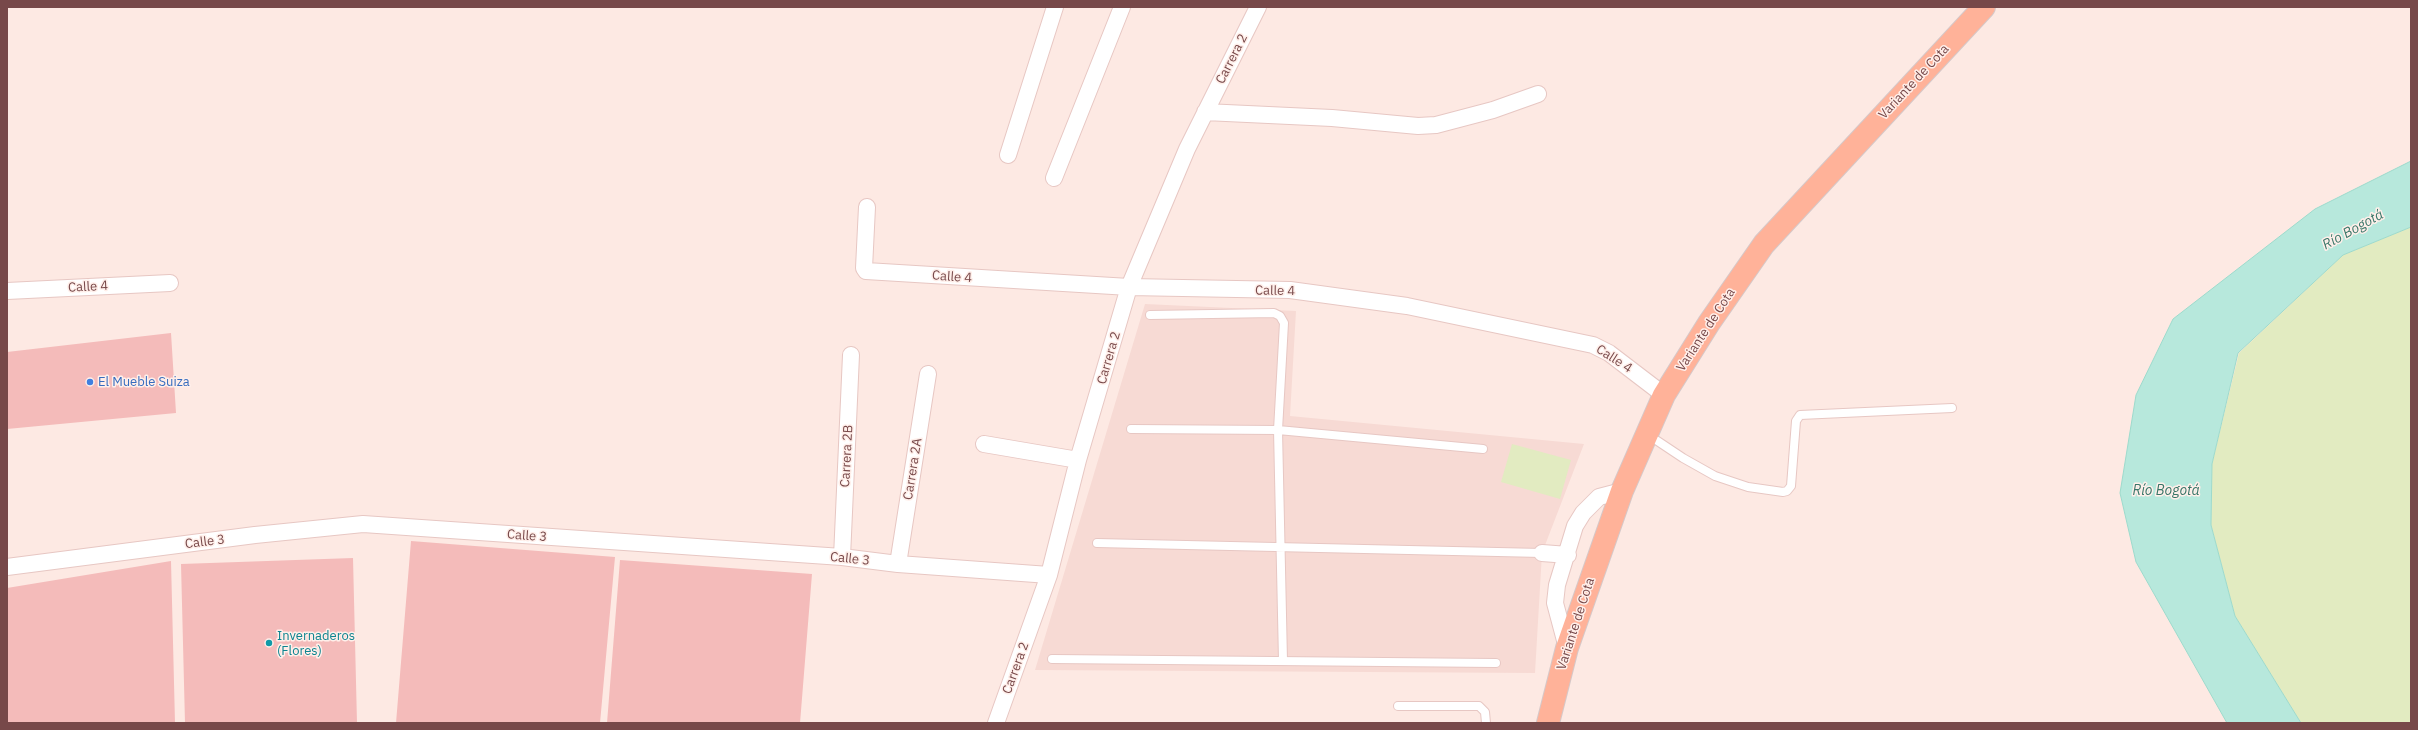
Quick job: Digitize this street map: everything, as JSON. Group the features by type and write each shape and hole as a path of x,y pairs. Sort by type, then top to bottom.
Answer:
{"main road":[{"name":"Variante de Cota","path":"1548,723 1567,648 1622,491 1664,395 1709,323 1764,244 1984,7"}],"street":[{"path":"1008,155 1055,7"},
{"path":"1054,178 1122,7"},
{"name":"Carrera 2","path":"996,723 1049,575 1078,460 1129,288 1187,149 1258,7"},
{"path":"1205,112 1332,118 1418,126 1436,125 1493,110 1538,94"},
{"name":"Calle 4","path":"867,207 864,268 866,271 1129,288 1290,290 1407,306 1593,345 1608,353 1664,395"},
{"name":"Calle 4","path":"7,291 170,283"},
{"name":"Carrera 2B","path":"842,557 851,355"},
{"name":"Carrera 2A","path":"898,564 928,374"},
{"path":"984,444 1078,460"},
{"path":"1567,648 1556,603 1557,585 1568,555 1575,526 1583,513 1599,498 1622,491"},
{"name":"Calle 3","path":"7,567 255,535 364,524 842,557 898,564 1049,575"},
{"path":"1542,553 1568,555"}],"lane":[{"path":"1150,315 1274,313 1280,316 1284,323 1278,430 1283,661"},
{"path":"1647,433 1683,458 1715,476 1748,487 1783,492 1788,491 1791,486 1796,421 1800,415 1952,408"},
{"path":"1130,429 1278,430 1483,449"},
{"path":"1097,543 1542,553"},
{"path":"1052,659 1496,663"},
{"path":"1398,706 1479,706 1485,712 1486,723"}],"shaded area":[{"path":"1145,304 1296,311 1290,416 1584,444 1542,553 1535,673 1035,670"}],"green space":[{"path":"2411,227 2411,723 2301,723 2235,616 2211,525 2212,464 2239,353 2343,255"},
{"path":"1512,444 1571,460 1560,499 1501,482"}],"water":[{"name":"Río Bogotá","path":"2411,161 2411,227 2343,255 2238,353 2212,464 2211,525 2235,616 2301,723 2227,723 2136,562 2120,493 2136,395 2173,319 2315,209"}],"building":[{"name":"El Mueble Suiza","path":"171,333 176,413 7,429 7,352"},
{"path":"411,541 615,557 600,723 396,723"},
{"name":"Invernaderos (Flores)","path":"353,558 357,723 185,723 181,564"},
{"path":"620,560 812,574 800,723 607,723"},
{"path":"171,561 175,723 7,723 7,588"}],"place":[{"name":"El Mueble Suiza","path":"90,382"},
{"name":"Invernaderos (Flores)","path":"269,643"}]}
